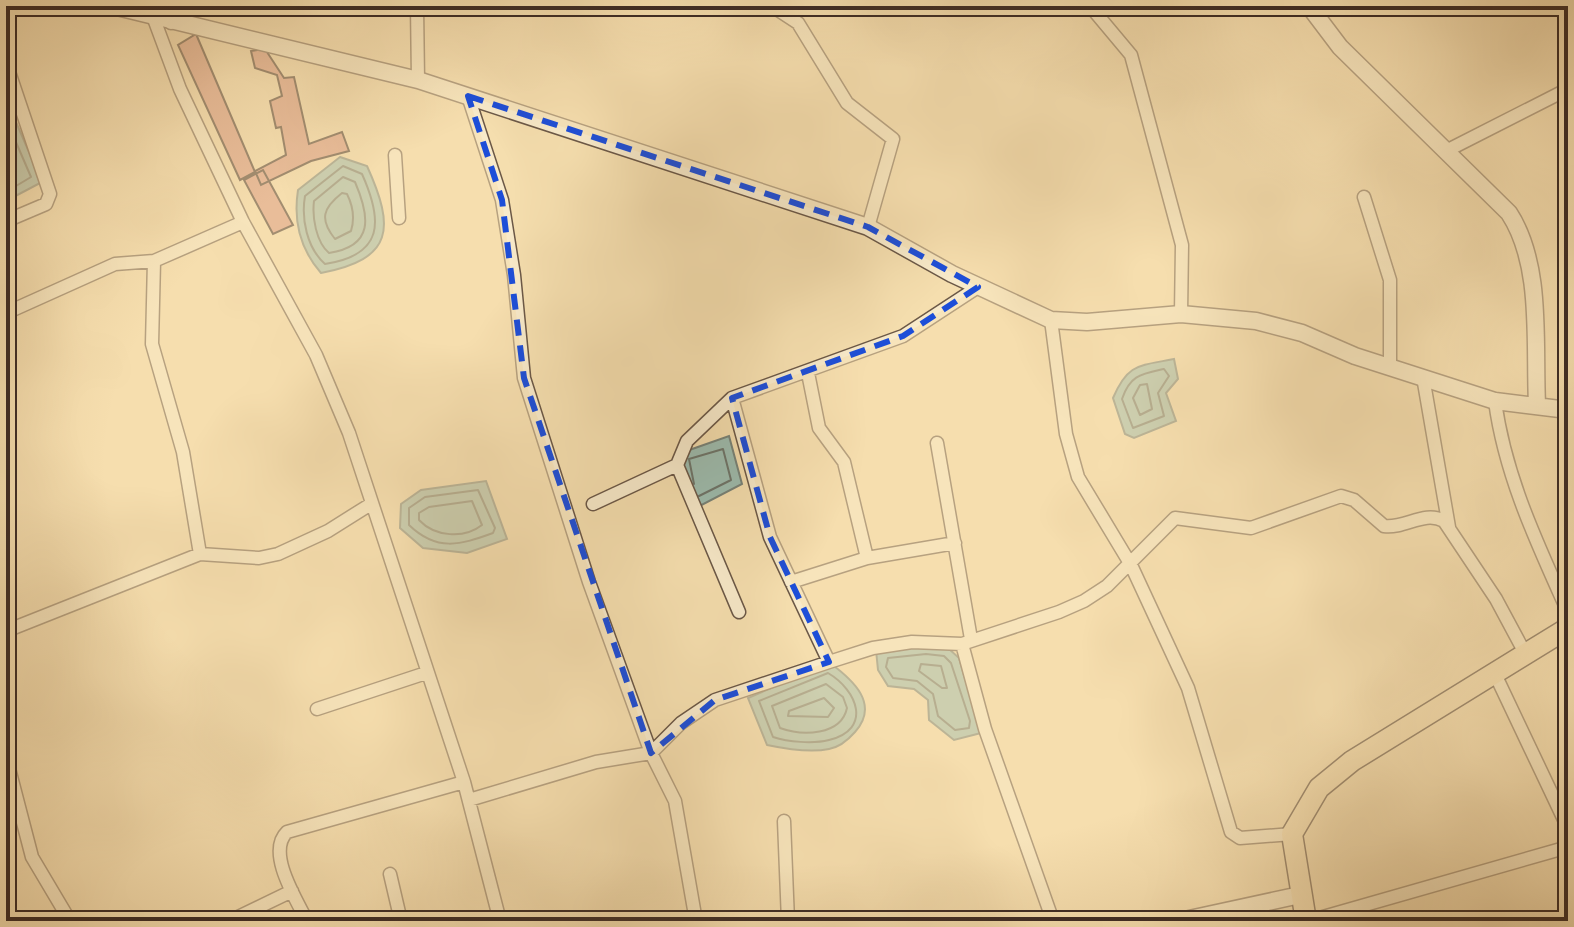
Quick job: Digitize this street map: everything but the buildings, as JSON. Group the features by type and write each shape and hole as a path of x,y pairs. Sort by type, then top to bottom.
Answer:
{"main road":[{"path":"1308,921 1300,895 1292,834 1319,788 1352,761 1568,628"}],"street":[{"path":"113,6 154,19 171,14 418,80 868,227 978,287 1051,320 1087,322 1181,314 1256,321 1302,333 1390,367 1495,401 1568,410"},
{"path":"417,6 418,80"},
{"path":"772,6 798,23 847,103 893,139 868,227"},
{"path":"1090,6 1131,55 1182,245 1181,314"},
{"path":"1309,6 1340,47 1509,213 1520,231 1530,275 1537,404"},
{"path":"1563,6 1568,12"},
{"path":"154,19 180,89 243,222 316,355 349,433 464,782 500,921"},
{"path":"6,63 50,194 46,204 6,221"},
{"path":"1446,151 1568,89"},
{"path":"468,96 502,200 514,275 524,378 589,582 651,753 666,779 680,820 696,921"},
{"path":"395,155 399,218"},
{"path":"1364,197 1390,280 1390,367"},
{"path":"6,313 115,264 154,261 243,222"},
{"path":"154,261 152,344 183,452 200,554"},
{"path":"593,504 677,465 687,441 732,398 808,373 903,336 978,287"},
{"path":"1051,320 1066,434 1078,477 1131,565 1188,688 1231,832 1240,838 1292,834"},
{"path":"808,373 819,428 844,462 867,558"},
{"path":"1423,377 1449,527 1496,599 1526,655"},
{"path":"732,398 770,537 829,662"},
{"path":"1495,401 1500,443 1513,483 1568,612"},
{"path":"937,443 955,543 966,641 985,729 1053,921"},
{"path":"677,465 739,612"},
{"path":"469,800 596,762 651,753 681,723 715,700 829,662 873,648 912,642 966,641 1084,601 1131,565 1175,518 1251,528 1331,496 1354,500 1384,526 1398,527 1432,516 1449,527"},
{"path":"6,631 200,554 259,558 278,554 316,538 371,504"},
{"path":"791,582 867,558 955,543"},
{"path":"317,709 426,673"},
{"path":"1495,674 1568,828"},
{"path":"6,757 32,857 70,921"},
{"path":"307,921 292,891 279,853 281,838 287,832 464,782"},
{"path":"784,821 788,921"},
{"path":"1308,921 1568,847"},
{"path":"390,874 401,921"},
{"path":"230,921 292,891"},
{"path":"1180,921 1300,895"}],"highlighted area":[{"path":"468,96 868,227 978,287 903,336 732,398 770,537 829,662 715,700 651,753 524,378 502,200"}],"water":[{"path":"6,99 42,182 6,201"},
{"path":"340,157 367,166 382,207 382,238 363,259 321,273 303,245 297,213 298,190"},
{"path":"1174,359 1178,379 1166,393 1176,421 1134,438 1125,434 1113,398 1118,387 1136,368"},
{"path":"729,436 742,484 692,510 678,454"},
{"path":"486,481 507,539 467,553 423,548 400,528 401,504 421,490"},
{"path":"926,646 948,648 959,658 981,733 954,740 929,720 928,700 914,689 888,686 878,670 876,650"},
{"path":"830,663 855,685 864,702 862,722 855,732 840,745 822,750 767,745 748,698"}]}
